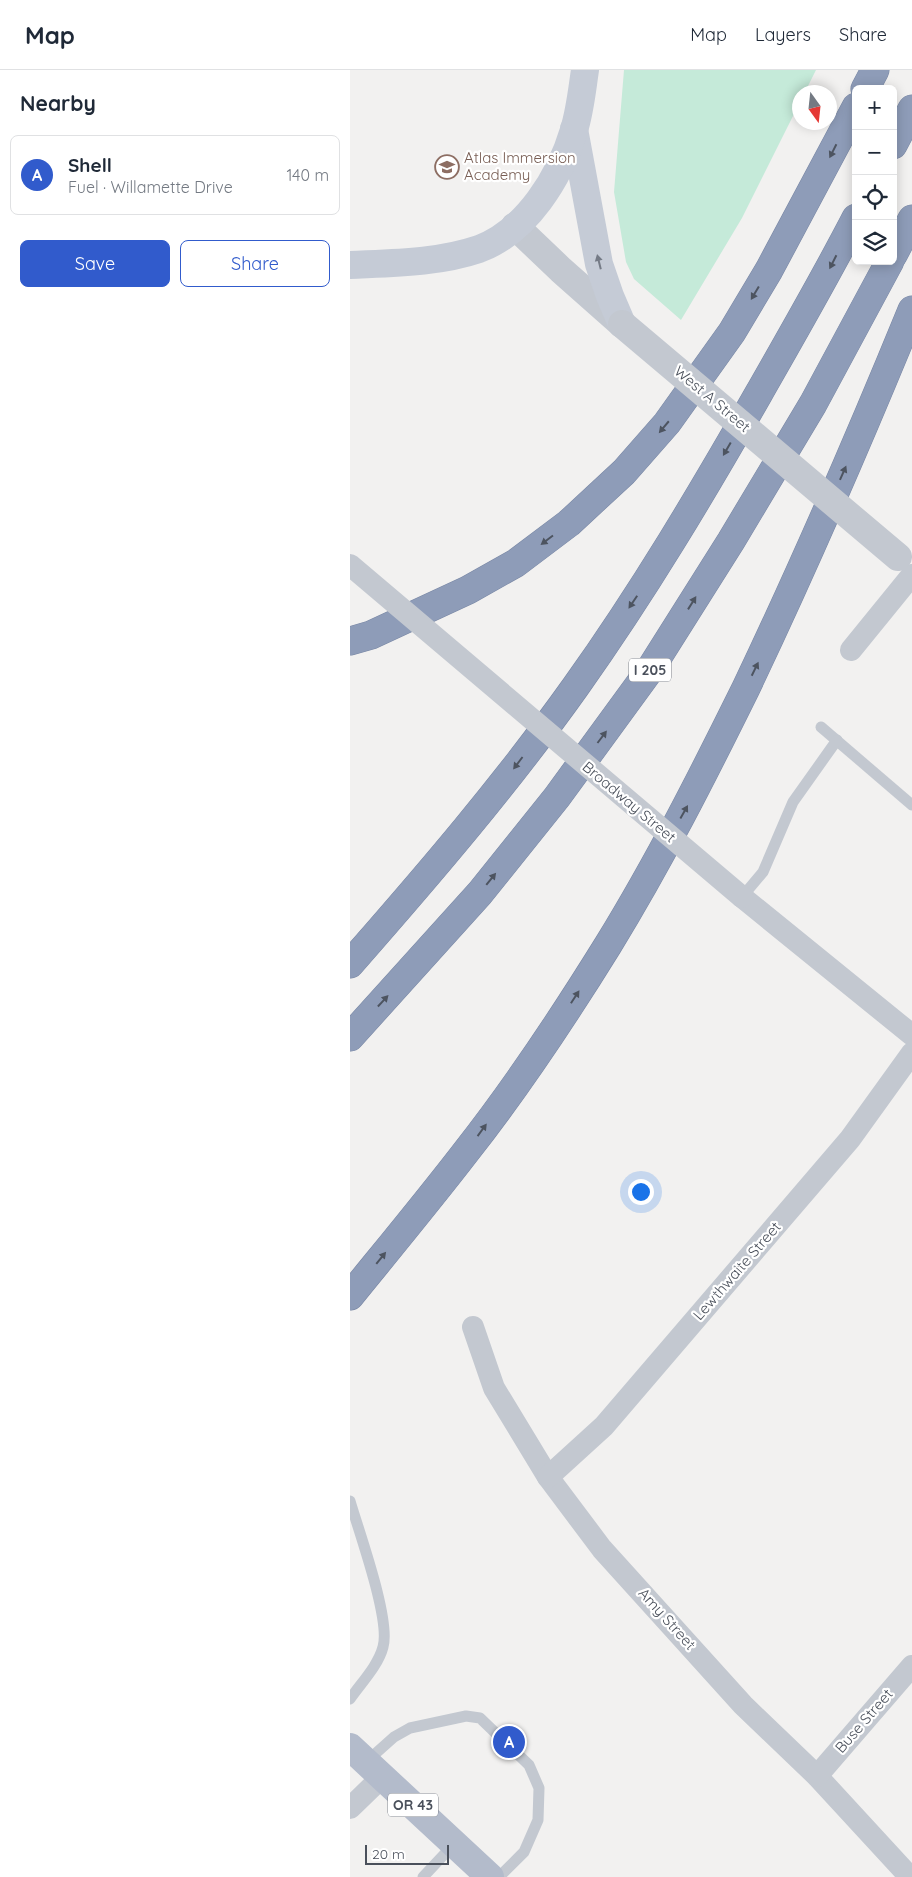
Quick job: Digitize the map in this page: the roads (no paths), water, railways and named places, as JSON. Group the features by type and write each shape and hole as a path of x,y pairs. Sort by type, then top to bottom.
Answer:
{"highway":[{"path":"867,85 875,70"},
{"path":"897,138 912,109"},
{"path":"350,641 370,635 468,590 516,563 569,523 624,472 667,423 732,332 769,270 852,114"},
{"path":"897,247 912,219"},
{"path":"350,964 446,854 497,792 592,662 635,599 712,477 826,277 855,220"},
{"name":"I 205","path":"350,1037 480,893 557,797 649,671 731,541 813,404 888,265"},
{"path":"350,1296 467,1151 518,1080 569,1006 646,880 692,798 767,644 847,464 912,310"}],"main road":[{"path":"350,265 459,255 498,240 515,226 530,211 559,168 574,130 585,70"},
{"path":"574,130 599,264 622,324"},
{"name":"OR 43","path":"366,1762 490,1877"}],"street":[{"name":"West A Street","path":"515,226 622,324 907,567"},
{"name":"Broadway Street","path":"350,565 742,897 912,1035"},
{"path":"851,650 907,567"},
{"name":"Lewthwaite Street","path":"548,1477 604,1426 617,1411 850,1139 912,1053"},
{"name":"Amy Street","path":"473,1327 494,1388 548,1477 602,1548 742,1705 817,1776 910,1877"},
{"name":"Buse Street","path":"817,1776 912,1666"},
{"path":"350,1808 366,1762"}],"lane":[{"path":"821,727 912,805"},
{"path":"742,897 763,872 793,802 837,740"},
{"path":"350,1502 379,1599 384,1622 385,1641 378,1659 350,1699"},
{"path":"366,1762 394,1737 410,1728 466,1716 480,1718 528,1766 539,1788 538,1820 524,1852 499,1877"},
{"path":"423,1877 454,1844"}],"place":[{"name":"Atlas Immersion Academy","path":"447,167"},
{"name":"Shell","path":"509,1742"}]}
